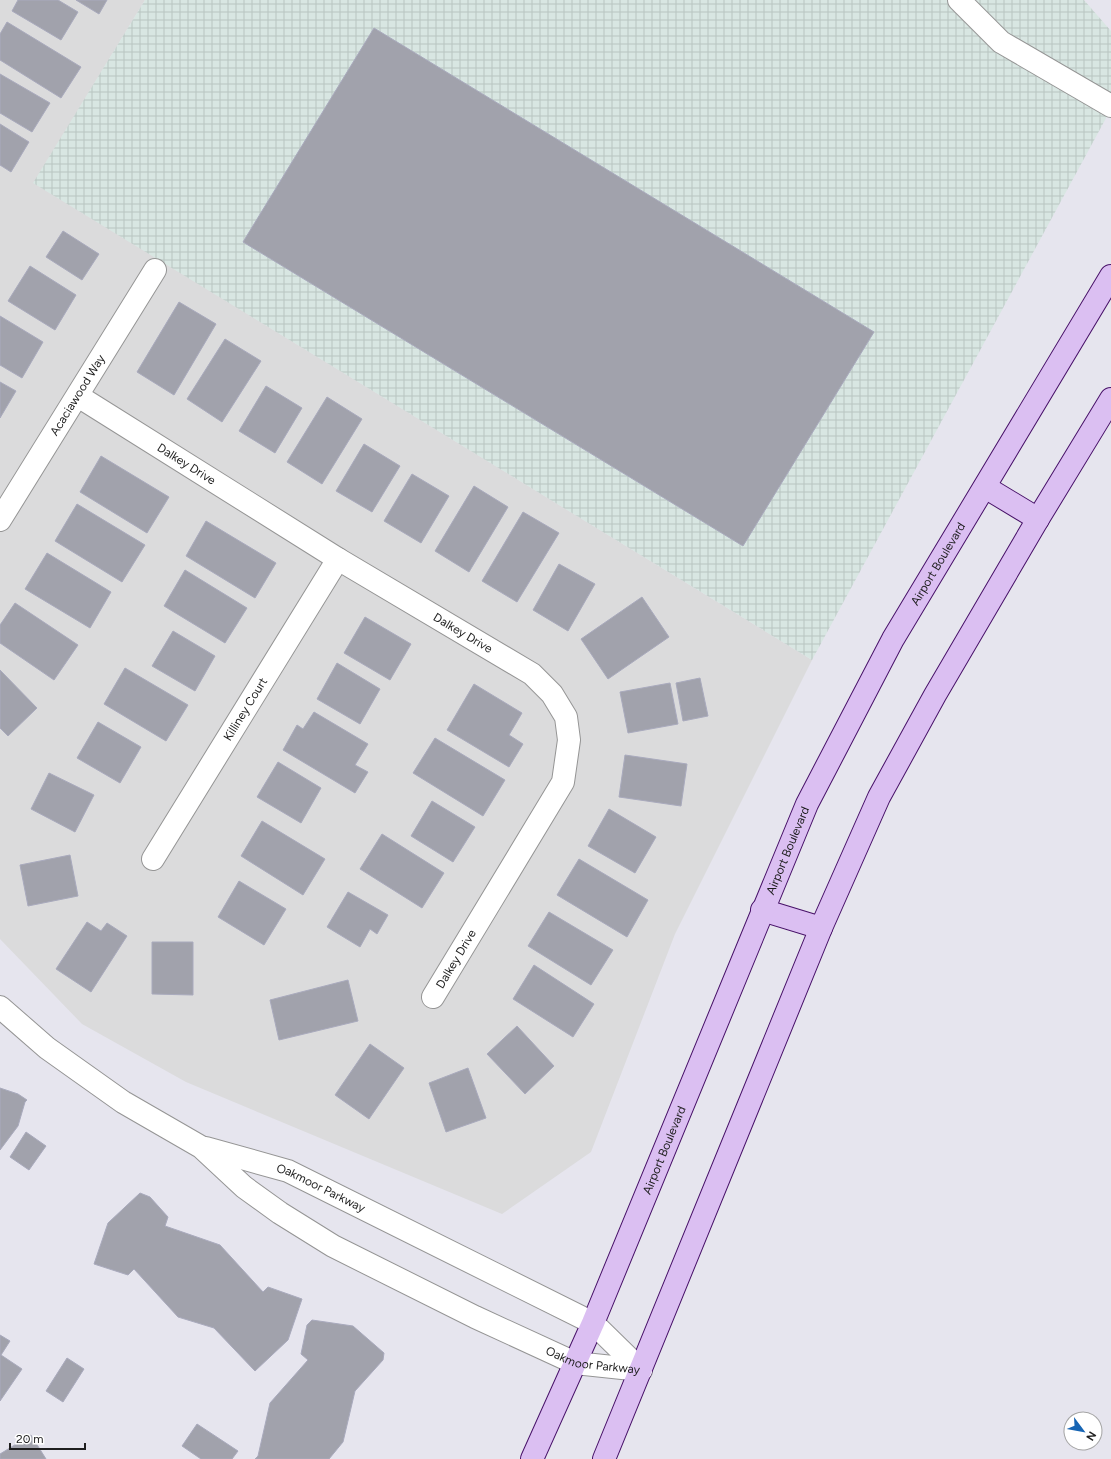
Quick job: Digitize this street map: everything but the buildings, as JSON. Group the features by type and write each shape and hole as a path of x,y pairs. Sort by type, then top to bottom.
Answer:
{"main road":[{"name":"Airport Boulevard","path":"532,1459 593,1323 807,804 893,639 1111,276"},
{"path":"604,1459 821,928 879,797 935,695 1038,519 1111,399"},
{"path":"985,487 1038,519"},
{"path":"762,910 821,928"}],"street":[{"path":"959,0 1001,42 1111,106"},
{"name":"Acaciawood Way","path":"0,520 155,270"},
{"name":"Dalkey Drive","path":"78,396 338,558 532,674 552,694 566,717 569,740 563,782 433,997"},
{"name":"Killiney Court","path":"153,859 338,558"},
{"name":"Oakmoor Parkway","path":"0,1007 47,1048 123,1102 201,1147 244,1187 280,1213 333,1246 474,1317 575,1363 641,1370"},
{"name":"Oakmoor Parkway","path":"201,1147 288,1171 593,1323 641,1370"}],"shaded area":[{"path":"0,0 145,0 34,183 812,660 675,934 591,1152 502,1214 186,1082 82,1024 0,939"},
{"path":"145,0 1084,0 1111,31 1111,109 812,660 33,183"}]}
